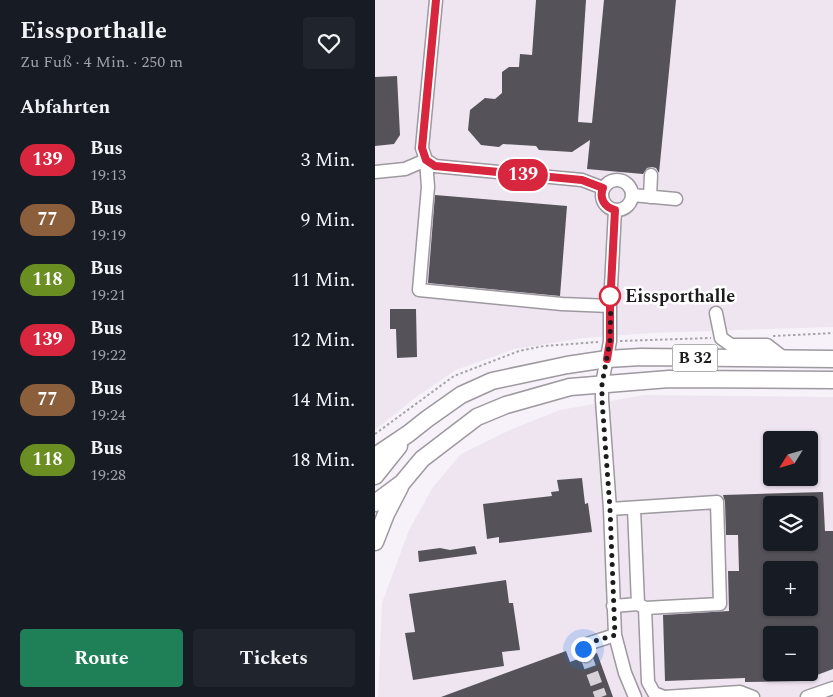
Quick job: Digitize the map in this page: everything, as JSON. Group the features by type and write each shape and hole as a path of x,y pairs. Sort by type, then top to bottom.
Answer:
{"main road":[{"name":"B 32","path":"375,476 408,434 461,395 492,381 567,365 607,359 641,357 833,359"},
{"name":"B 32","path":"375,542 386,514 402,483 422,459 477,417 506,405 570,387 602,384 669,379 833,380"},
{"path":"375,456 408,434"},
{"path":"375,503 402,483"}],"street":[{"path":"436,0 422,148 426,160 428,187 419,290 563,304 610,306"},
{"path":"375,172 405,169 426,160"},
{"path":"426,160 435,166 582,180 603,188"},
{"path":"650,197 651,175"},
{"path":"623,180 630,187 632,195 625,208 615,210 606,206 601,192 609,181 623,180"},
{"path":"632,195 675,199"},
{"path":"615,210 610,341 602,384 602,400 610,509 615,635 623,665 635,697"},
{"path":"716,314 721,338 726,342 731,345 767,345 784,358"},
{"path":"610,509 717,502 720,604 613,606"},
{"path":"634,508 648,682 654,693 664,697 740,692 753,697"},
{"path":"586,656 583,649 584,644 615,635"},
{"path":"807,697 833,688"}],"shaded area":[{"path":"375,0 833,0 833,327 651,333 584,338 515,349 456,370 415,398 375,430"},
{"path":"644,395 833,397 833,697 378,697 382,603 409,530 433,487 461,454 512,429 560,410"}],"building":[{"path":"536,0 586,0 578,122 592,123 604,0 676,0 659,173 656,168 652,167 647,168 643,174 587,169 590,140 572,152 539,150 536,146 503,144 499,147 481,145 468,130 470,110 485,98 495,99 502,93 502,72 509,67 519,67 520,54 532,55"},
{"path":"397,76 400,135 394,144 375,146 375,77"},
{"path":"435,195 567,206 560,296 428,283"},
{"path":"390,309 416,309 417,357 397,358 396,329 390,329"},
{"path":"582,478 585,504 588,503 592,532 499,543 499,537 487,539 483,504 552,496 551,492 559,491 557,480"},
{"path":"823,492 825,531 833,531 833,669 818,675 818,626 763,626 763,681 801,681 745,682 745,678 665,681 663,615 729,611 728,571 739,571 738,535 726,535 723,495"},
{"path":"475,546 477,554 419,562 418,551 440,548 450,550"},
{"path":"506,580 509,603 513,603 520,650 502,652 504,666 413,680 405,633 415,632 409,594"},
{"path":"566,651 570,662 578,659 586,664 592,661 594,654 597,653 613,697 441,697"}],"tunnel":[{"path":"586,656 601,697"}],"bus line":[{"name":"139","path":"436,0 422,148 426,160 435,166 582,180 603,188 601,192 603,202 606,206 615,210 610,341 607,359"}],"place":[{"name":"Eissporthalle","path":"610,296"}],"route":[{"path":"583,649 584,644 615,635 610,549 610,509 602,400 602,384 610,341 611,294 610,296"}]}
